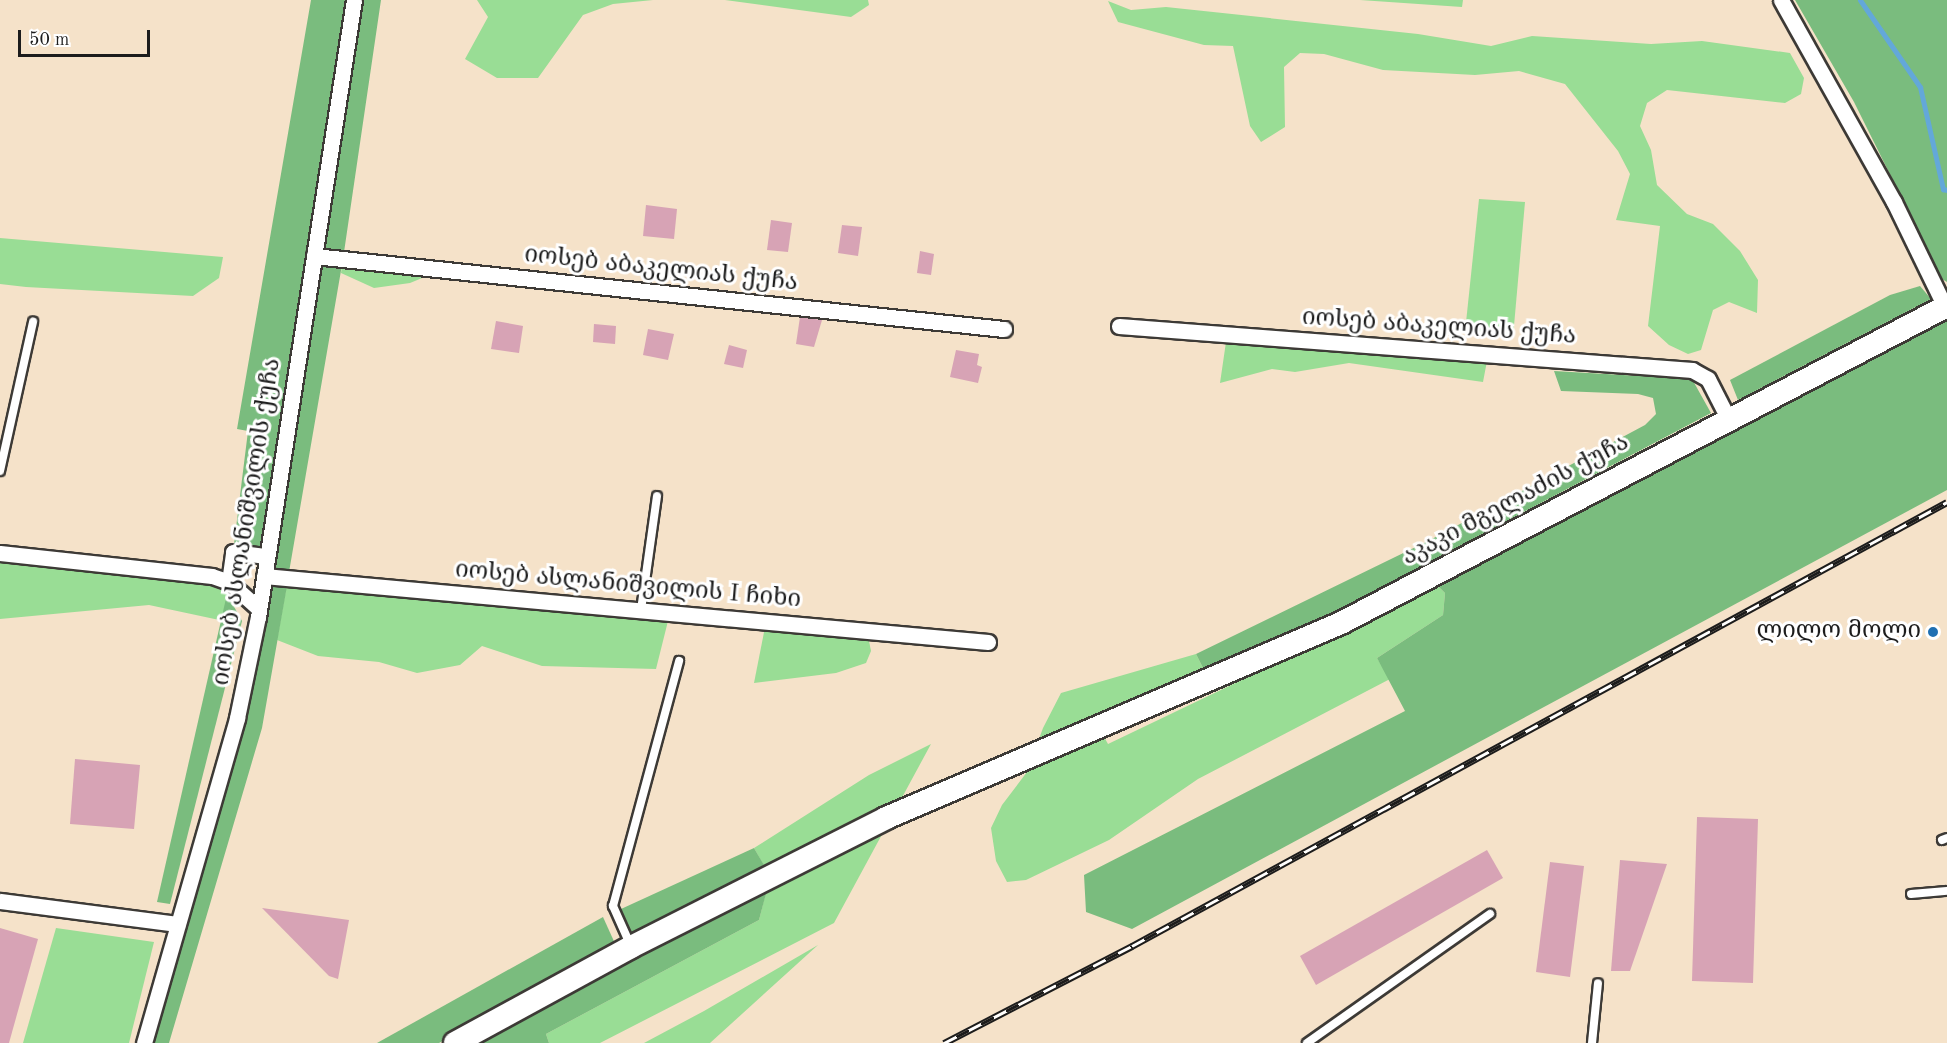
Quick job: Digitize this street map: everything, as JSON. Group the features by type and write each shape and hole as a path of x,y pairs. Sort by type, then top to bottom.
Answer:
{"street":[{"name":"იოსებ ასლანიშვილის ქუჩა","path":"144,1043 237,718 259,609 354,0"},
{"path":"1781,0 1894,201 1946,306"},
{"name":"იოსებ აბაკელიას ქუჩა","path":"314,256 1004,329"},
{"name":"აკაკი მგელაძის ქუჩა","path":"455,1043 631,947 886,818 1343,622 1946,306"},
{"name":"იოსებ აბაკელიას ქუჩა","path":"1119,326 1692,370 1708,379 1729,420"},
{"path":"229,582 233,552 267,556"},
{"path":"0,553 212,576 229,582 259,609"},
{"name":"იოსებ ასლანიშვილის I ჩიხი","path":"264,576 988,642"},
{"path":"0,901 178,924"}],"lane":[{"path":"0,471 33,322"},
{"path":"641,610 657,496"},
{"path":"631,947 613,906 679,661"},
{"path":"1911,894 1947,891"},
{"path":"1307,1043 1490,914"},
{"path":"1592,1043 1598,983"}],"green space":[{"path":"311,0 381,0 343,259 288,578 264,576 267,556 233,552 248,431 237,429"},
{"path":"477,0 653,0 613,4 583,15 538,78 497,78 465,59 488,17"},
{"path":"725,0 868,0 869,5 851,17"},
{"path":"1360,0 1463,0 1462,7"},
{"path":"1795,0 1947,0 1947,282 1942,279 1854,102"},
{"path":"1108,1 1131,10 1166,7 1418,34 1491,46 1532,36 1651,44 1702,41 1790,53 1804,78 1801,94 1785,103 1667,90 1647,103 1640,126 1651,150 1657,185 1687,214 1713,224 1740,251 1758,280 1757,313 1729,302 1713,310 1701,350 1688,354 1669,345 1648,326 1660,226 1616,220 1630,174 1618,151 1565,84 1519,71 1475,75 1383,70 1324,54 1300,53 1284,67 1285,127 1261,142 1250,126 1233,46 1204,45 1118,22"},
{"path":"1479,199 1525,202 1513,337 1465,332"},
{"path":"0,238 223,257 219,278 193,296 26,287 0,284"},
{"path":"343,259 444,269 410,283 374,288 341,273"},
{"path":"1920,286 1931,299 1738,400 1730,380 1890,295"},
{"path":"1947,316 1947,490 1132,929 1086,912 1084,875 1405,711 1377,658 1443,615 1445,593 1438,586"},
{"path":"1226,342 1487,361 1483,382 1349,363 1295,372 1272,369 1220,383"},
{"path":"1554,371 1692,379 1711,413 1310,625 1205,672 1196,654 1430,540 1645,425 1656,414 1653,398 1638,394 1561,391"},
{"path":"0,553 229,582 224,621 149,605 0,619"},
{"path":"288,578 670,613 656,669 542,666 482,646 460,665 417,673 379,662 318,656 277,640"},
{"path":"271,584 287,586 262,728 169,1043 149,1043 247,720"},
{"path":"1438,586 1445,593 1443,615 1377,658 1390,679 1198,779 1109,840 1026,880 1007,882 996,861 991,828 1002,805 1027,772 1043,728 1061,693 1196,654 1205,672 1093,717 1108,744"},
{"path":"227,594 242,621 170,904 157,902"},
{"path":"766,622 867,631 871,651 866,663 836,673 754,683"},
{"path":"931,744 834,923 600,1043 549,1043 546,1034 759,920 770,876 754,848 869,775"},
{"path":"754,848 764,865 633,936 621,909"},
{"path":"768,886 759,920 546,1034 549,1043 477,1043"},
{"path":"603,917 617,948 439,1043 377,1043"},
{"path":"56,928 154,942 129,1043 23,1043"},
{"path":"818,945 710,1043 644,1043 704,1011"}],"building":[{"path":"646,205 677,209 674,239 643,236"},
{"path":"771,220 792,223 788,252 767,250"},
{"path":"842,225 862,227 858,256 838,253"},
{"path":"920,251 934,254 931,275 917,273"},
{"path":"800,317 822,320 814,347 796,344"},
{"path":"496,321 523,326 519,353 491,349"},
{"path":"594,324 616,326 615,344 593,342"},
{"path":"648,329 674,334 668,360 643,355"},
{"path":"729,345 747,350 743,368 724,364"},
{"path":"956,350 979,354 977,365 982,367 978,383 950,377"},
{"path":"75,759 140,765 134,829 70,824"},
{"path":"1697,817 1758,819 1753,983 1692,981"},
{"path":"1487,850 1503,878 1316,985 1300,956"},
{"path":"1620,860 1667,864 1630,971 1611,971"},
{"path":"1550,862 1584,866 1570,977 1536,972"},
{"path":"262,908 349,920 338,979 329,976"},
{"path":"0,928 38,939 9,1043 0,1043"}],"waterway":[{"path":"1860,0 1920,87 1943,189 1947,190"}],"railway":[{"path":"944,1043 1132,946 1947,502"}],"place":[{"name":"ლილო მოლი","path":"1933,632"}]}
